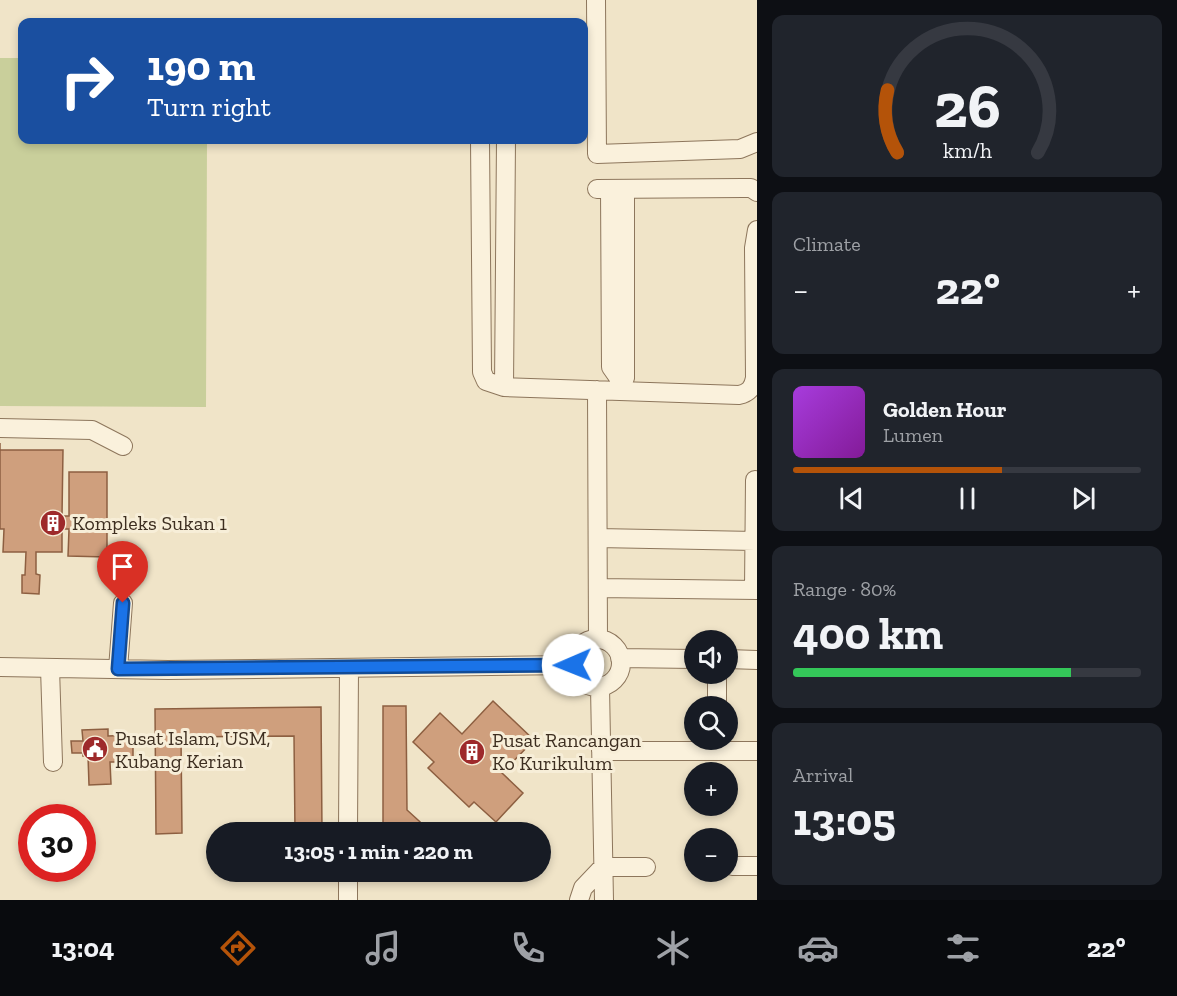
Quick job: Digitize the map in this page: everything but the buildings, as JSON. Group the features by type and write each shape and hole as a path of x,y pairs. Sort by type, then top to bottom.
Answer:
{"street":[{"path":"596,0 590,25 597,154 740,148 757,142"},
{"path":"480,144 482,372 486,381 504,387 739,395 750,390 755,378 754,249 757,230"},
{"path":"504,387 506,144"},
{"path":"618,307 610,189 751,188 757,192"},
{"path":"597,390 598,639"},
{"path":"0,428 92,430 123,446"},
{"path":"598,588 755,590 755,480"},
{"path":"598,538 755,545"},
{"path":"118,669 123,603"},
{"path":"598,639 613,645 621,658 621,666 614,680 600,687 593,687 579,679 573,665 577,650 583,644 598,639"},
{"path":"621,658 684,659"},
{"path":"738,659 757,660"},
{"path":"0,667 349,669 573,665"},
{"path":"50,668 53,762"},
{"path":"348,822 349,669"},
{"path":"600,687 604,900"},
{"path":"601,751 684,747"},
{"path":"738,748 757,751"},
{"path":"738,866 757,866"},
{"path":"579,900 583,888 603,867 646,867"},
{"path":"348,882 348,900"}],"green space":[{"path":"0,58 18,58 18,144 207,144 206,407 0,406"}],"place":[{"name":"Kompleks Sukan 1","path":"53,523"},
{"name":"Pusat Islam, USM, Kubang Kerian","path":"95,749"},
{"name":"Pusat Rancangan Ko Kurikulum","path":"472,752"}],"route":[{"path":"123,603 118,669 573,665"}]}
